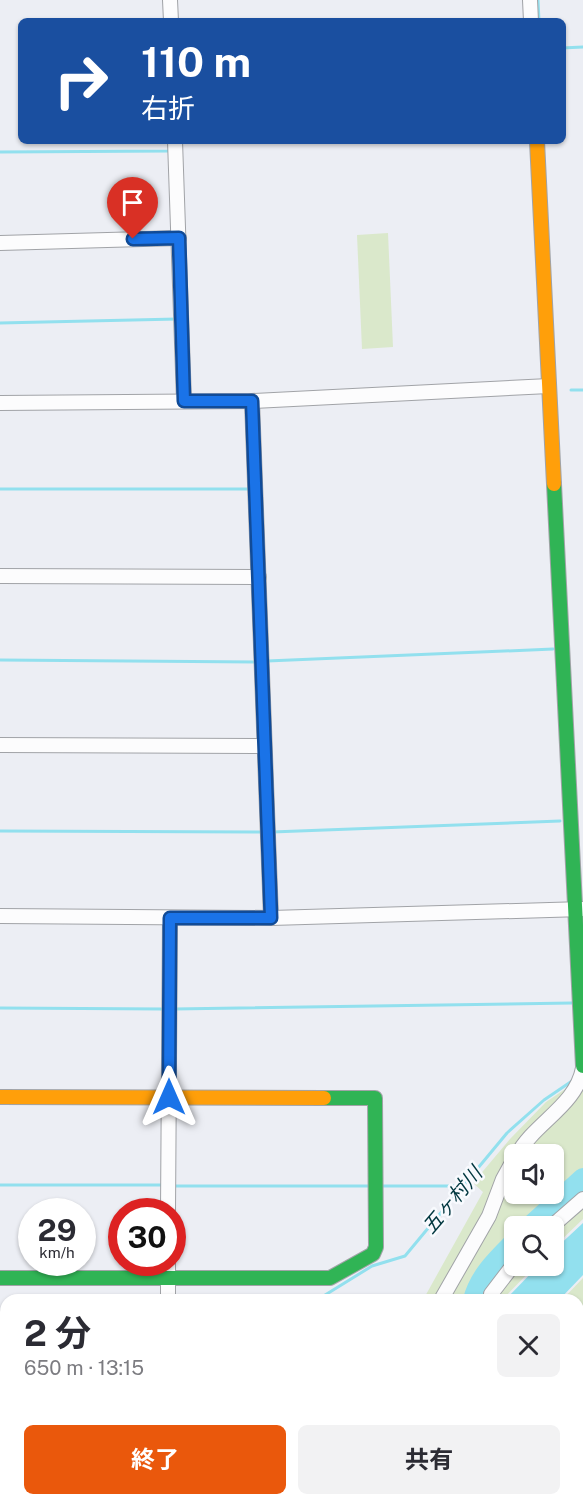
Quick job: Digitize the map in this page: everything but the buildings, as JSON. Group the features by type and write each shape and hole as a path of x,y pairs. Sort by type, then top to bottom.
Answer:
{"street":[{"path":"170,0 171,18"},
{"path":"530,0 531,18"},
{"path":"175,144 184,401"},
{"path":"524,1144 533,1132 572,1096 580,1082 583,1067 579,909 537,144"},
{"path":"0,243 179,238"},
{"path":"0,403 252,401 549,386"},
{"path":"252,401 271,918"},
{"path":"0,576 259,577"},
{"path":"0,745 264,746"},
{"path":"0,916 271,918 579,909"},
{"path":"168,1198 170,918"},
{"path":"0,1097 375,1098 376,1247 373,1254 330,1278 0,1278"},
{"path":"444,1294 489,1216 504,1177"},
{"path":"564,1216 583,1199"},
{"path":"490,1294 504,1276"},
{"path":"168,1278 168,1294"}],"green space":[{"path":"388,233 393,347 362,349 357,235"},
{"path":"583,1077 583,1219 564,1237 564,1216 504,1216 504,1276 525,1276 508,1294 480,1294 472,1290 470,1294 426,1294 483,1192 473,1183 504,1146 504,1204 564,1204 564,1144 506,1144 546,1102"},
{"path":"583,1278 583,1294 568,1294"}],"water":[{"path":"583,1223 583,1275 565,1294 511,1294 528,1276 564,1276 564,1241"}],"waterway":[{"path":"538,0 539,18"},
{"path":"566,48 583,47"},
{"path":"0,152 170,151 170,149"},
{"path":"0,323 177,319"},
{"path":"571,390 583,390"},
{"path":"0,489 250,489 250,487"},
{"path":"267,661 553,649"},
{"path":"0,660 256,662"},
{"path":"272,832 560,821"},
{"path":"0,831 261,832"},
{"path":"174,1009 572,1003"},
{"path":"0,1008 164,1009"},
{"name":"五ヶ村川","path":"327,1294 372,1266 405,1256 507,1133 544,1100 572,1081"},
{"path":"541,1216 583,1178"},
{"path":"0,1185 164,1185"},
{"path":"173,1186 368,1186"},
{"path":"381,1186 454,1186"},
{"path":"475,1294 484,1276 504,1252"}],"traffic: fast":[{"path":"554,484 583,1066"},
{"path":"0,1278 330,1278 373,1254 376,1247 375,1098 324,1098"}],"traffic: slow":[{"path":"537,144 554,484"},
{"path":"0,1097 324,1098"}],"route":[{"path":"133,239 179,238 184,401 252,401 271,918 170,918 169,1097"}]}
